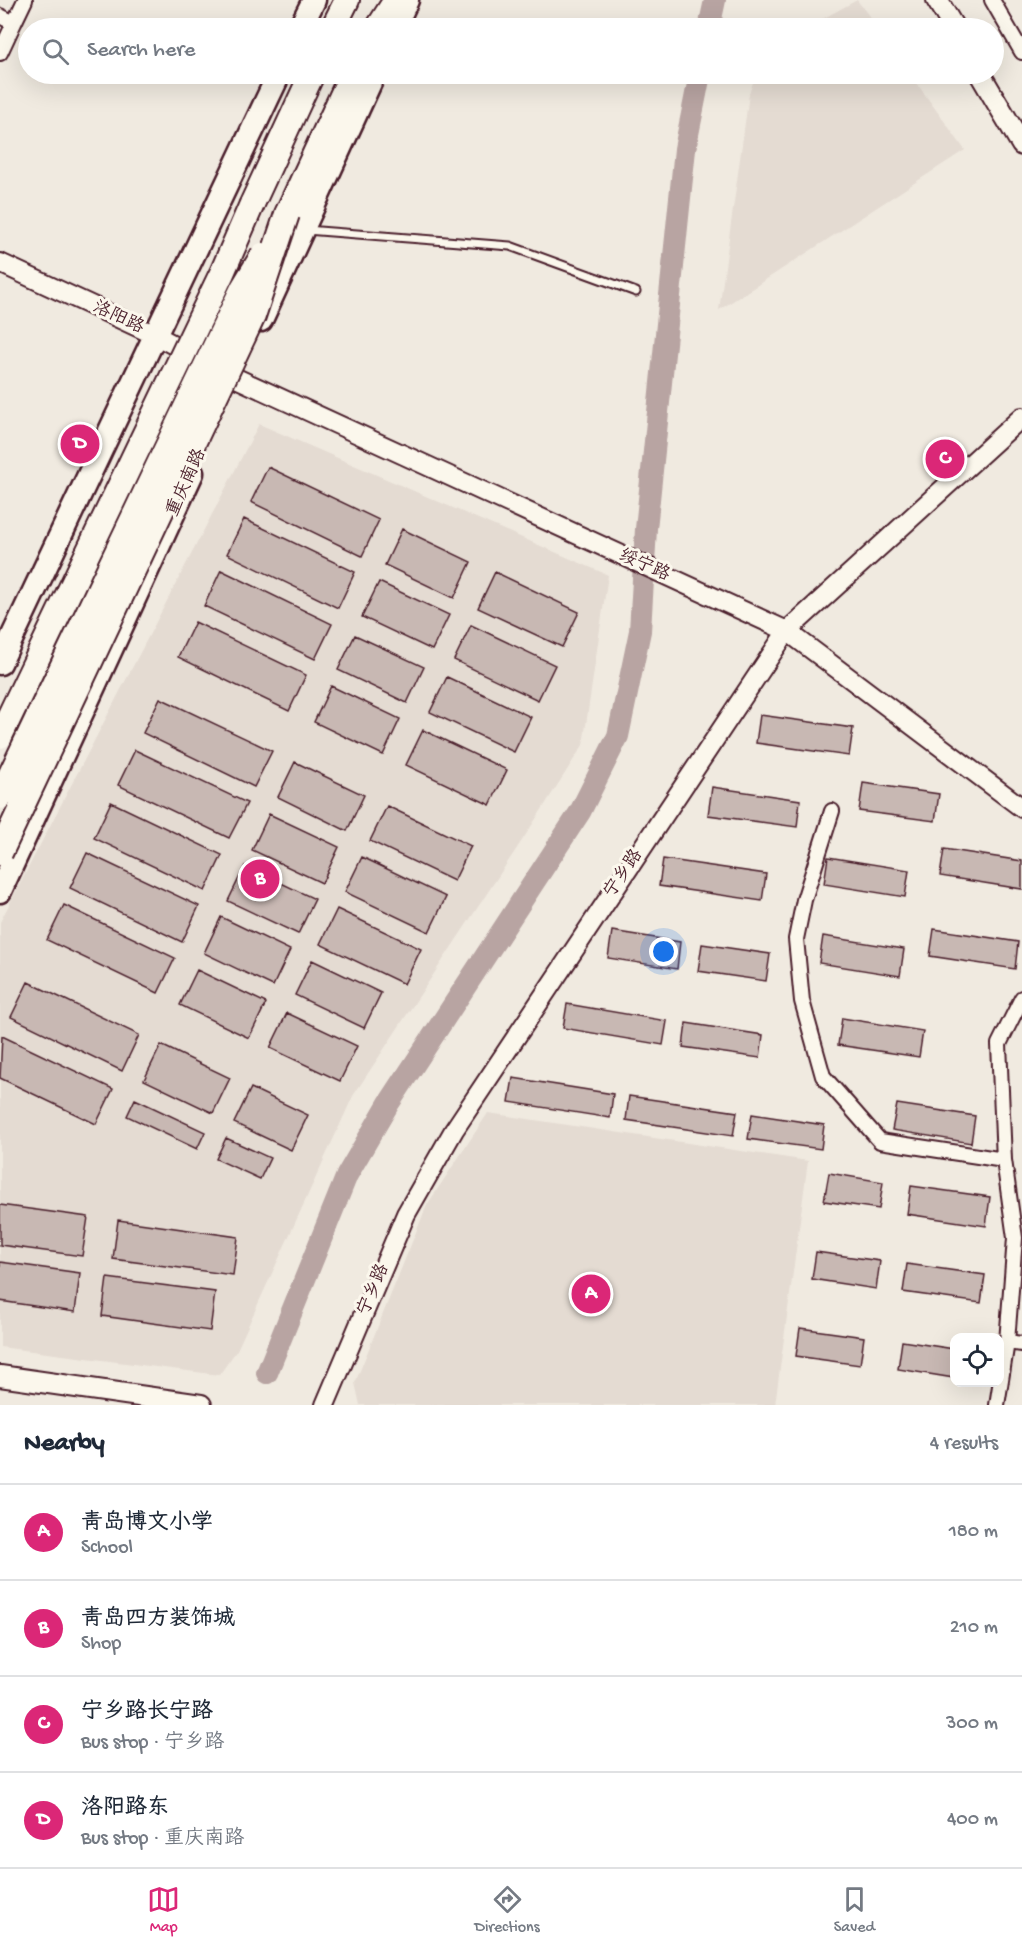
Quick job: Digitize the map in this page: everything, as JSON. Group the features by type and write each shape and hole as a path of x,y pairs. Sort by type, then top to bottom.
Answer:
{"highway":[{"path":"338,18 347,0"},
{"path":"378,18 386,0"},
{"path":"384,18 396,0"},
{"path":"0,736 222,273 307,84"},
{"path":"0,853 253,316 295,222 348,84"},
{"path":"0,703 192,297 252,204"},
{"path":"0,797 243,288 295,222"}],"main road":[{"path":"305,18 314,0"},
{"path":"399,18 407,0"},
{"path":"937,0 948,18"},
{"path":"952,0 963,18"},
{"path":"0,663 157,336 274,84"},
{"name":"重庆南路","path":"0,891 234,377 295,222 369,84"},
{"path":"986,84 1022,145"},
{"path":"1001,84 1022,120"},
{"path":"0,1376 201,1405"}],"street":[{"path":"0,53 25,0"},
{"path":"992,0 1002,18"},
{"path":"0,16 14,23"},
{"path":"1004,21 1022,52"},
{"name":"洛阳路","path":"0,263 157,336 234,377"},
{"name":"绥宁路","path":"234,377 787,631 1022,808"},
{"name":"宁乡路","path":"325,1405 406,1214 454,1130 787,631 1022,417"},
{"path":"832,811 804,900 796,939 802,1000 822,1076 880,1141 1004,1160"},
{"path":"997,1405 1007,1342 1015,1239 1004,1160 999,1044 1022,998"},
{"path":"1007,1342 1022,1344"}],"lane":[{"path":"295,222 510,246 636,292"}],"shaded area":[{"path":"857,0 870,18 824,18"},
{"path":"752,84 917,84 965,150 719,310 749,94"},
{"path":"259,424 608,575 583,745 353,1096 237,1350 219,1375 0,1347 0,922"},
{"path":"488,1113 808,1161 775,1405 360,1405 355,1383 427,1205"}],"building":[{"path":"268,467 379,520 362,556 251,502"},
{"path":"244,519 355,572 338,608 227,554"},
{"path":"402,529 471,562 454,598 385,565"},
{"path":"221,570 332,624 315,659 204,606"},
{"path":"495,572 579,612 562,647 478,608"},
{"path":"379,582 449,615 432,650 362,617"},
{"path":"195,622 306,675 289,711 178,657"},
{"path":"471,625 555,665 538,700 454,660"},
{"path":"355,635 424,667 407,703 338,670"},
{"path":"447,677 531,717 514,752 430,712"},
{"path":"331,686 400,719 383,755 314,722"},
{"path":"160,698 272,751 254,787 143,733"},
{"path":"760,715 853,728 849,756 756,743"},
{"path":"423,730 507,770 490,805 406,765"},
{"path":"135,750 247,803 229,838 118,785"},
{"path":"295,762 364,795 347,831 278,797"},
{"path":"863,783 939,794 935,821 859,811"},
{"path":"712,787 800,800 797,827 708,815"},
{"path":"111,802 222,855 205,891 94,838"},
{"path":"387,806 471,846 454,881 370,841"},
{"path":"269,814 339,847 322,883 252,850"},
{"path":"944,849 1022,861 1022,889 940,876"},
{"path":"87,853 199,906 182,942 70,888"},
{"path":"362,857 446,897 429,932 345,892"},
{"path":"828,857 909,870 905,897 824,884"},
{"path":"663,859 766,874 762,901 659,886"},
{"path":"245,866 315,899 298,934 228,901"},
{"path":"64,905 175,958 158,993 47,940"},
{"path":"337,909 421,949 404,984 320,944"},
{"path":"221,917 290,950 273,986 204,953"},
{"path":"934,929 1018,942 1015,969 930,956"},
{"path":"612,931 680,942 677,969 608,958"},
{"path":"823,936 904,949 900,976 819,963"},
{"path":"702,944 770,954 766,981 698,971"},
{"path":"312,960 381,993 364,1028 295,995"},
{"path":"197,970 266,1003 249,1038 180,1005"},
{"path":"28,982 139,1035 122,1071 11,1017"},
{"path":"567,1004 667,1021 663,1045 563,1028"},
{"path":"287,1013 357,1046 340,1081 270,1048"},
{"path":"842,1018 923,1031 919,1057 838,1045"},
{"path":"686,1023 763,1035 760,1058 683,1047"},
{"path":"2,1036 113,1089 96,1124 0,1078"},
{"path":"161,1045 230,1078 213,1113 144,1080"},
{"path":"513,1078 613,1094 610,1118 509,1102"},
{"path":"251,1088 308,1115 291,1150 234,1123"},
{"path":"629,1096 737,1112 733,1136 626,1120"},
{"path":"135,1099 205,1132 197,1149 127,1116"},
{"path":"897,1104 975,1116 971,1143 892,1130"},
{"path":"752,1114 824,1125 821,1149 748,1139"},
{"path":"226,1138 270,1158 260,1179 216,1159"},
{"path":"829,1173 883,1182 879,1209 824,1201"},
{"path":"911,1186 990,1197 986,1226 907,1214"},
{"path":"0,1205 88,1217 82,1256 0,1245"},
{"path":"118,1220 238,1237 233,1275 113,1259"},
{"path":"816,1252 880,1261 876,1289 812,1279"},
{"path":"0,1262 80,1273 75,1312 0,1301"},
{"path":"907,1264 985,1275 981,1303 903,1292"},
{"path":"107,1278 215,1292 210,1331 102,1316"},
{"path":"800,1328 864,1337 860,1365 796,1356"},
{"path":"902,1341 950,1348 950,1377 898,1369"}],"waterway":[{"path":"711,18 715,0"},
{"path":"267,1373 347,1175 389,1103 580,812 618,736 640,631 646,529 685,149 698,84"}],"place":[{"name":"洛阳路东","path":"80,444"},
{"name":"宁乡路长宁路","path":"945,459"},
{"name":"青岛四方装饰城","path":"260,879"},
{"name":"青岛博文小学","path":"591,1294"}]}
